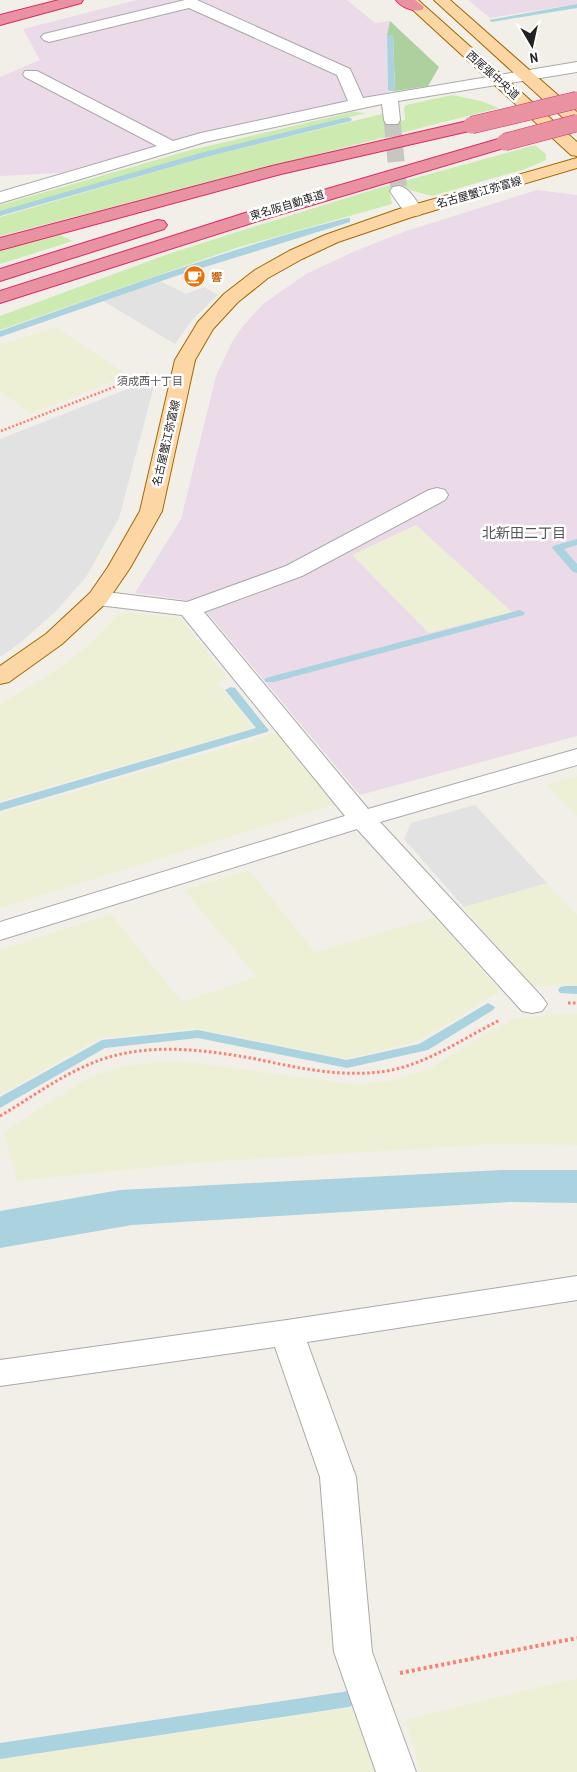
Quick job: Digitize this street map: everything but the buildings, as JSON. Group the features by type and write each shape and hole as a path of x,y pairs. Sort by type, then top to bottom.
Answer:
{"highway":[{"path":"0,11 35,0"},
{"path":"0,20 76,0"},
{"path":"0,244 269,172 479,128 577,100"},
{"name":"東名阪自動車道","path":"294,184 479,128 577,107"},
{"name":"東名阪自動車道","path":"0,297 168,241 330,192 577,122"},
{"path":"0,275 175,220"},
{"path":"0,308 81,278 168,241"}],"main road":[{"name":"西尾張中央道","path":"441,0 577,122"},
{"name":"西尾張中央道","path":"410,2 577,151"},
{"name":"名古屋蟹江弥富線","path":"0,677 54,639 98,598 119,568 151,511 185,360 194,340 218,310 247,284 285,260 346,232 577,163"}],"street":[{"path":"49,38 191,3 344,72 357,104"},
{"path":"0,198 201,138 390,97 577,67"},
{"path":"31,74 172,147"},
{"path":"390,97 392,120"},
{"path":"399,191 414,211"},
{"path":"98,598 189,609 294,571 438,495"},
{"path":"189,609 362,819 532,1004"},
{"path":"0,931 362,819 577,758"},
{"path":"0,1373 287,1333 577,1288"},
{"path":"287,1333 338,1477 353,1652 396,1772"}],"path":[{"path":"1,431 185,360"},
{"path":"0,1116 93,1062 121,1054 163,1050 203,1051 327,1072 353,1074 388,1070 423,1058 532,1004 577,1003"},
{"path":"363,1680 577,1638"}],"shaded area":[{"path":"137,0 347,0 375,23 390,21 387,35 388,93 200,135 59,173 0,176 0,77 40,60 23,29"},
{"path":"468,0 577,0 577,4 490,18"},
{"path":"537,190 577,195 577,736 360,795 205,610 185,600 135,593 181,519 216,376 232,342 243,326 263,304 306,274 355,251 406,231"},
{"path":"160,281 186,294 204,287 218,295 191,321 175,344 103,301"},
{"path":"156,378 119,518 86,577 56,611 20,643 0,657 0,439"},
{"path":"475,805 547,883 464,907 404,839 411,823"}],"green space":[{"path":"390,21 439,67 428,86 395,91 393,35 387,35"},
{"path":"452,95 481,101 499,108 0,236 0,217 210,156 382,114 387,124 405,120 404,108 406,105"},
{"path":"352,112 366,113 202,153 0,213 0,205 191,150"},
{"path":"535,145 546,154 546,160 525,169 432,196 406,189 390,193 392,204 236,248 0,330 0,316 171,253 375,189"},
{"path":"60,235 73,241 0,264 0,251"},
{"path":"56,327 128,375 31,414 0,391 0,345"},
{"path":"416,525 512,612 429,633 352,555"},
{"path":"133,613 180,618 228,679 217,682 254,728 0,801 0,704 57,670 92,642 117,615"},
{"path":"277,733 336,804 0,908 0,813"},
{"path":"577,776 577,816 546,785"},
{"path":"249,870 315,952 435,917 500,991 428,1036 408,1044 347,1059 195,1028 98,1039 0,1095 0,950 111,914 182,1002 257,977 184,890"},
{"path":"547,883 577,915 577,986 529,986 464,907"},
{"path":"577,1014 577,1145 496,1144 192,1163 17,1181 4,1132 91,1076 124,1066 160,1062 198,1063 356,1085 390,1081 429,1069 485,1034 514,1019"},
{"path":"577,1678 577,1772 421,1772 405,1720"},
{"path":"354,1707 375,1772 0,1772 0,1759"}],"water":[{"path":"387,35 393,35 395,91 388,91"},
{"path":"501,1170 577,1170 577,1203 510,1202 132,1225 0,1248 0,1211 120,1190"}],"waterway":[{"path":"492,20 577,6"},
{"path":"0,214 207,154 348,119"},
{"path":"0,334 173,274 347,220"},
{"path":"577,542 557,548 577,570"},
{"path":"270,680 520,613"},
{"path":"0,807 263,730 231,690"},
{"path":"565,990 577,990"},
{"path":"0,1103 102,1044 198,1034 347,1064 423,1047 488,1007"},
{"path":"0,1751 349,1699"}],"tunnel":[{"path":"392,120 399,191"}],"place":[{"name":"響","path":"195,277"}],"district":[{"name":"須成西十丁目","path":"150,381"},
{"name":"北新田二丁目","path":"524,533"}]}
